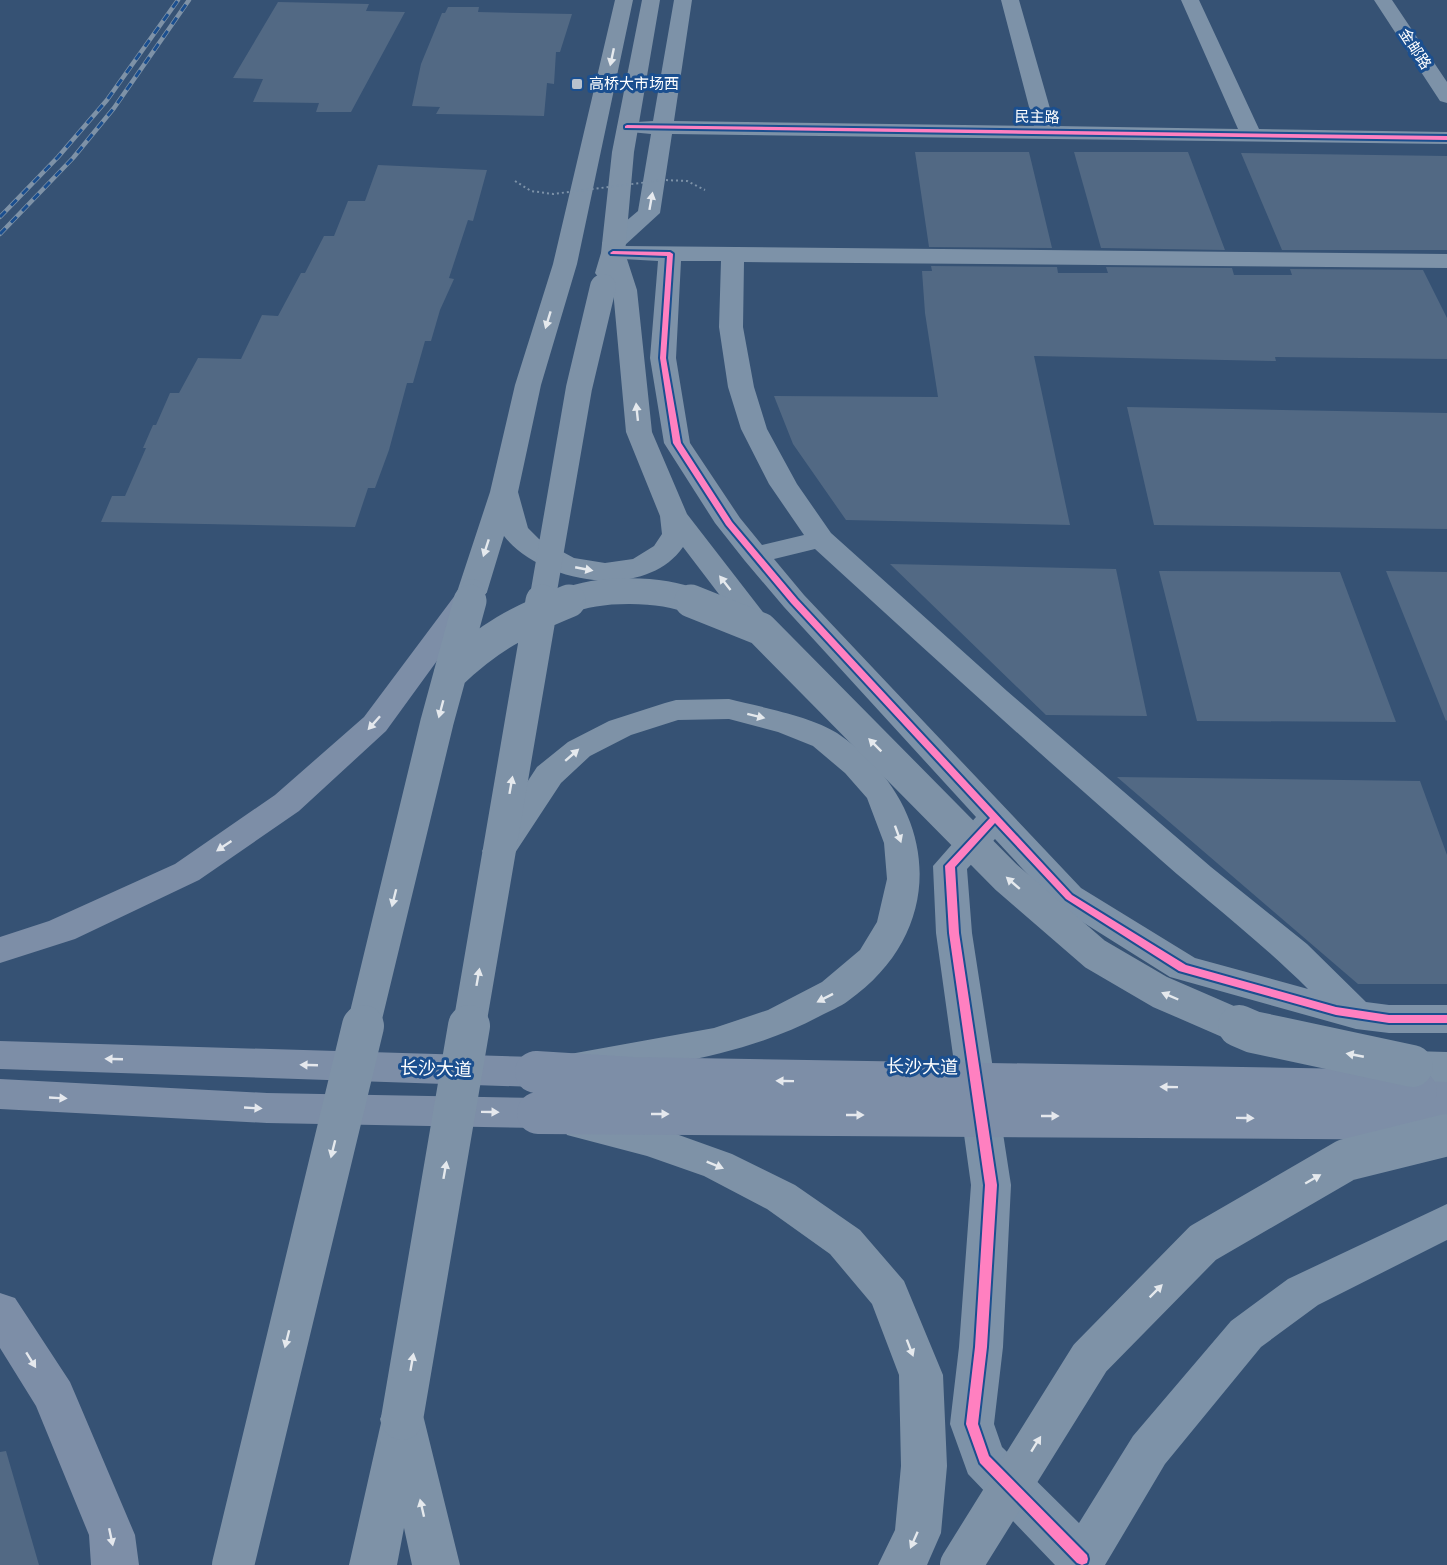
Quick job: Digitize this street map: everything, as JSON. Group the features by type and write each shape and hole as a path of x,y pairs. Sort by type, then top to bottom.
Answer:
{"highway":[{"path":"233,1565 450,674 472,592 504,492 528,385 565,264 624,0"},
{"path":"651,0 627,127 614,248 614,289 639,432 674,516 761,629 1006,877 1095,954 1160,992 1253,1032 1431,1079"},
{"path":"373,1565 402,1419 579,388 614,289"},
{"path":"504,492 514,531 531,547 554,560 581,570 611,573 654,561 668,549 676,535 674,516"},
{"path":"450,674 478,648 514,624 582,595 620,592 677,595 761,629"},
{"path":"499,851 549,775 579,748 620,728 676,710 729,709 789,724 824,739 857,765 882,794 902,843 904,879 895,922 873,959 835,992 781,1020 715,1042 536,1072"},
{"path":"538,1113 651,1141 718,1166 781,1197 845,1242 889,1294 921,1375 924,1466 918,1533 902,1565"},
{"path":"961,1565 1090,1358 1203,1243 1346,1160 1447,1135"},
{"path":"402,1419 436,1565"}],"main road":[{"path":"0,950 62,930 187,872 287,803 375,724 472,592"},
{"name":"长沙大道","path":"0,1055 536,1072 644,1078 1431,1079"},
{"path":"0,1094 267,1108 538,1113 1447,1119"},
{"path":"0,1311 54,1396 112,1535 115,1565"}],"street":[{"path":"614,248 649,213 683,0"},
{"path":"1010,0 1046,133"},
{"path":"1190,0 1251,135"},
{"name":"金邮路","path":"1383,0 1447,97"},
{"name":"民主路","path":"627,127 663,132 1447,144"},
{"name":"民主路","path":"663,132 1046,133 1447,138"},
{"path":"614,248 670,254 1447,261"},
{"path":"670,254 663,358 677,443 729,523 794,601 1069,897 1183,968 1336,1011 1372,1017 1447,1040"},
{"path":"733,254 731,327 741,387 754,429 783,484 821,539 996,698 1199,875 1372,1017 1447,1019"},
{"path":"755,555 821,539"},
{"path":"995,818 950,866 954,933 991,1185 981,1347 972,1424 984,1459 1081,1562 1149,1450 1246,1334 1303,1292 1447,1221"}],"path":[{"path":"515,181 526,190 548,194 669,180 699,184 705,190"}],"building":[{"path":"278,2 369,4 366,11 405,12 351,112 316,112 319,103 253,102 263,79 233,78"},
{"path":"448,7 479,7 478,12 572,14 560,52 556,52 554,84 547,83 544,116 436,114 440,107 412,106 421,64 442,13 445,13"},
{"path":"915,152 1029,152 1052,248 929,247"},
{"path":"1074,152 1188,152 1225,250 1101,248"},
{"path":"1241,153 1447,156 1447,250 1282,250"},
{"path":"378,165 487,170 473,221 468,220 449,278 454,279 440,310 431,341 425,341 413,383 407,383 389,450 375,488 368,488 355,527 101,522 112,496 125,496 146,448 143,448 153,425 156,425 170,393 179,393 198,358 241,359 262,315 278,316 301,273 305,273 324,236 334,236 348,201 365,201"},
{"path":"931,266 1057,267 1058,273 1108,273 1106,267 1232,268 1234,275 1292,275 1290,269 1423,270 1447,318 1447,359 1275,357 1276,361 1034,356 1070,525 846,520 793,444 774,396 938,397 925,313 922,271 932,271"},
{"path":"1127,407 1447,413 1447,529 1154,525"},
{"path":"890,564 1116,569 1147,716 1046,715"},
{"path":"1159,571 1340,572 1396,722 1197,721"},
{"path":"1386,571 1447,572 1446,721"},
{"path":"1117,777 1420,781 1447,855 1447,984 1358,984"},
{"path":"6,1451 39,1565 0,1565 0,1452"}],"railway":[{"path":"0,217 58,157 107,100 178,0"},
{"path":"0,234 73,158 114,108 189,0"}],"cycle path":[{"path":"627,127 1447,138"},
{"path":"613,253 670,254 663,358 677,443 729,523 794,601 1069,897 1183,968 1336,1011 1389,1019 1447,1019"},
{"path":"995,818 950,866 954,933 991,1185 981,1347 972,1424 984,1459 1082,1559"}],"place":[{"name":"高桥大市场西","path":"577,84"}]}
